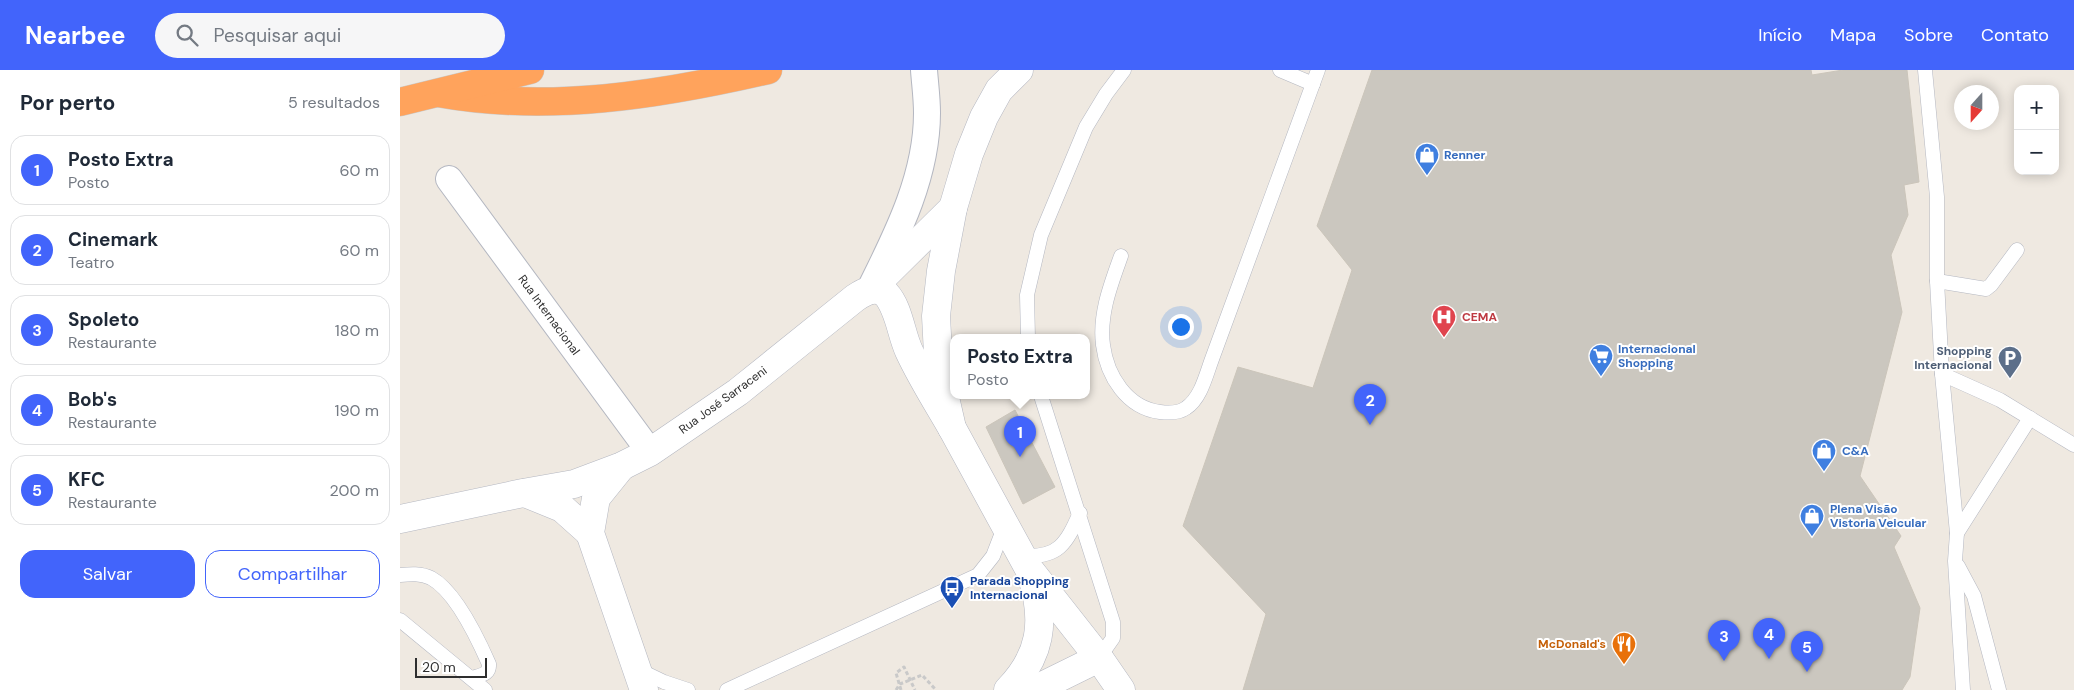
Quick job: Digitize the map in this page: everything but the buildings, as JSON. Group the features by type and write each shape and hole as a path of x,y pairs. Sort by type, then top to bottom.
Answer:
{"highway":[{"path":"417,98 530,70"},
{"path":"417,98 532,103 614,99 768,70"}],"street":[{"path":"924,70 927,114 918,175 898,232 870,290 880,291 891,302 917,367 1026,562 1039,599 1040,622 1038,641 1031,659 1022,674 1008,690"},
{"path":"952,428 940,364 936,316 941,271 953,208 969,154 984,117 999,90 1019,70"},
{"name":"Rua Internacional","path":"449,179 650,452"},
{"name":"Rua José Sarraceni","path":"400,519 574,484 622,466 650,452 738,392 847,304 870,290 953,208"},
{"path":"622,466 596,498 590,533 641,680"},
{"path":"523,493 562,508 590,533"},
{"path":"1026,562 1121,690"},
{"path":"1034,690 1099,658"}],"lane":[{"path":"1028,334 1027,295 1041,235 1086,126 1124,70"},
{"path":"1280,70 1314,84"},
{"path":"1121,256 1107,299 1103,322 1103,345 1110,371 1123,392 1137,405 1150,411 1168,413 1184,410 1196,399 1212,359 1318,70"},
{"path":"1924,70 1937,197 1936,281 1942,374 1957,533 1955,561 1964,690"},
{"path":"1936,281 1986,289 2017,250"},
{"path":"1942,374 2000,400 2074,445"},
{"path":"1043,399 1113,622 1113,638 1099,658"},
{"path":"1957,533 2030,418"},
{"path":"1026,562 1059,549 1069,537 1080,513"},
{"path":"727,690 978,575 993,556 1006,524"},
{"path":"1955,561 1974,596 1999,690"},
{"path":"400,575 422,575 431,578 440,585 460,609 474,632 489,664 486,673 472,678"},
{"path":"400,620 485,690"},
{"path":"641,680 664,682 688,690"}],"path":[{"path":"901,690 896,673 904,667 915,690"},
{"path":"896,690 900,684 922,675 936,690"}],"place":[{"name":"Renner","path":"1427,176"},
{"name":"CEMA","path":"1444,338"},
{"name":"Internacional Shopping","path":"1601,377"},
{"name":"Shopping Internacional","path":"2010,379"},
{"name":"Cinemark","path":"1370,425"},
{"name":"Posto Extra","path":"1020,457"},
{"name":"C&A","path":"1824,472"},
{"name":"Plena Visão Vistoria Veicular","path":"1812,537"},
{"name":"Parada Shopping Internacional","path":"952,609"},
{"name":"Bob's","path":"1769,659"},
{"name":"Spoleto","path":"1724,661"},
{"name":"McDonald's","path":"1624,665"},
{"name":"KFC","path":"1807,672"}]}
